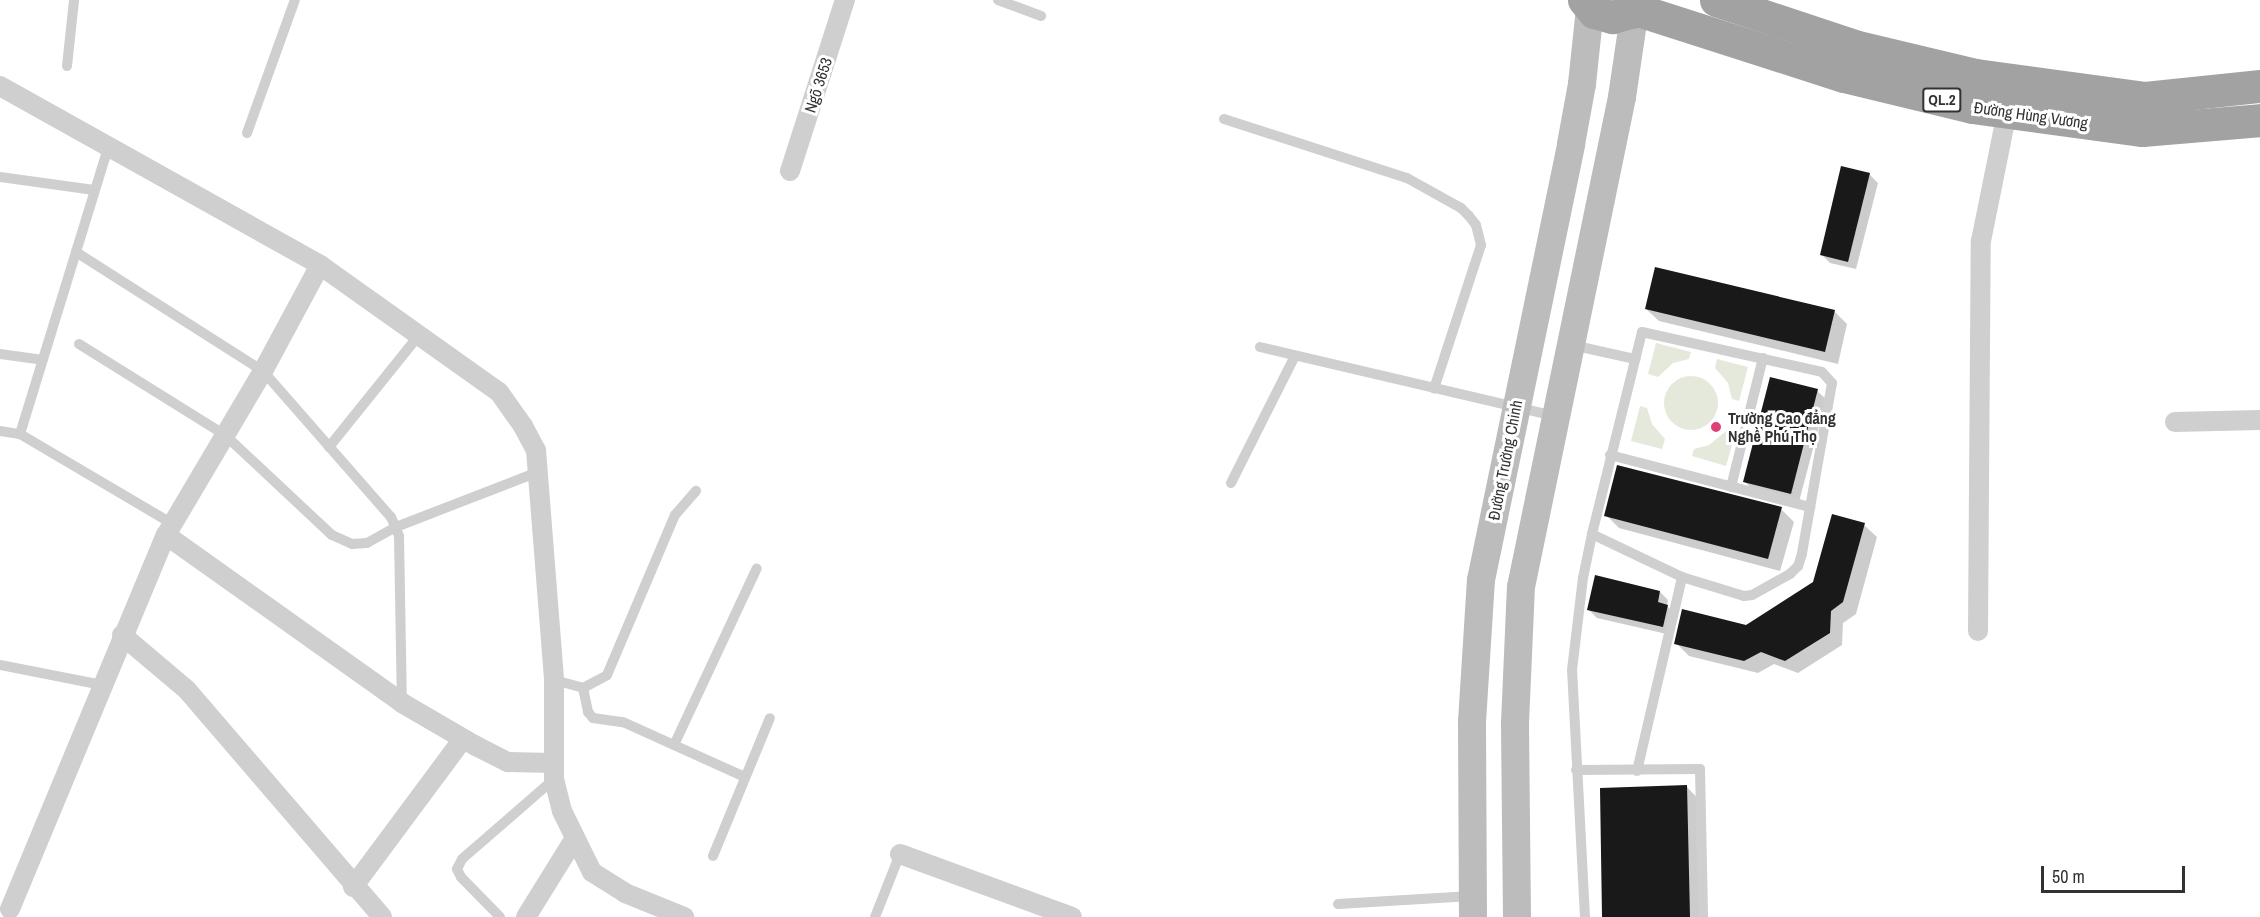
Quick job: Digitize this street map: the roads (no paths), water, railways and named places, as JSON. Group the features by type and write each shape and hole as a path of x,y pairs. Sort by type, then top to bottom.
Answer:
{"highway":[{"name":"Đường Hùng Vương","path":"1716,0 1854,46 1976,75 2145,98 2260,86"},
{"path":"1587,4 1598,14 1612,17 1622,16 1638,5"},
{"name":"Đường Hùng Vương","path":"1638,5 1844,76 1972,107 2142,130 2260,120"}],"main road":[{"name":"Đường Trường Chinh","path":"1473,907 1472,722 1481,580 1573,134 1582,84 1587,4"},
{"path":"1517,917 1515,723 1521,587 1622,97 1638,5"}],"street":[{"name":"Ngõ 3653","path":"790,171 845,0"},
{"path":"0,86 320,265 499,392 523,426 536,450 554,680 554,771 561,811 592,872 625,893 684,917"},
{"path":"1978,631 1981,241 2007,112"},
{"path":"12,911 122,635 169,530 263,371 320,265"},
{"path":"2175,422 2260,420"},
{"path":"169,530 402,704 508,762 554,771"},
{"path":"122,635 187,690 353,887 382,917"},
{"path":"353,887 463,739"},
{"path":"526,917 575,838"},
{"path":"900,854 1072,917"}],"lane":[{"path":"67,66 74,0"},
{"path":"247,133 295,0"},
{"path":"998,0 1041,16"},
{"path":"1224,118 1407,178 1461,208 1476,225 1481,245 1434,388"},
{"path":"20,434 109,145"},
{"path":"0,177 94,190"},
{"path":"76,252 263,371 396,527 399,536 402,704"},
{"path":"1584,917 1572,670 1582,578 1592,534 1610,455 1642,332 1822,372 1832,383 1798,566 1790,574 1752,595 1734,594 1682,577 1592,534"},
{"path":"329,447 420,334"},
{"path":"79,344 225,435 332,535 352,544 367,543 396,527 538,472"},
{"path":"1572,345 1635,359"},
{"path":"1260,347 1295,357 1557,416"},
{"path":"0,354 43,360"},
{"path":"1231,483 1295,357"},
{"path":"1731,487 1764,358"},
{"path":"0,431 20,434 169,530"},
{"path":"1610,455 1810,507"},
{"path":"554,680 583,688 607,675 675,515 696,491"},
{"path":"674,745 757,568"},
{"path":"1637,771 1682,577"},
{"path":"0,664 102,685"},
{"path":"583,688 588,712 593,718 623,722 745,777"},
{"path":"713,856 770,717"},
{"path":"1576,770 1701,769 1703,917"},
{"path":"500,917 461,878 457,869 462,859 554,771"},
{"path":"875,917 900,854"},
{"path":"1338,904 1473,907"}],"place":[{"name":"Trường Cao đẳng Nghề Phú Thọ","path":"1716,427"}]}
